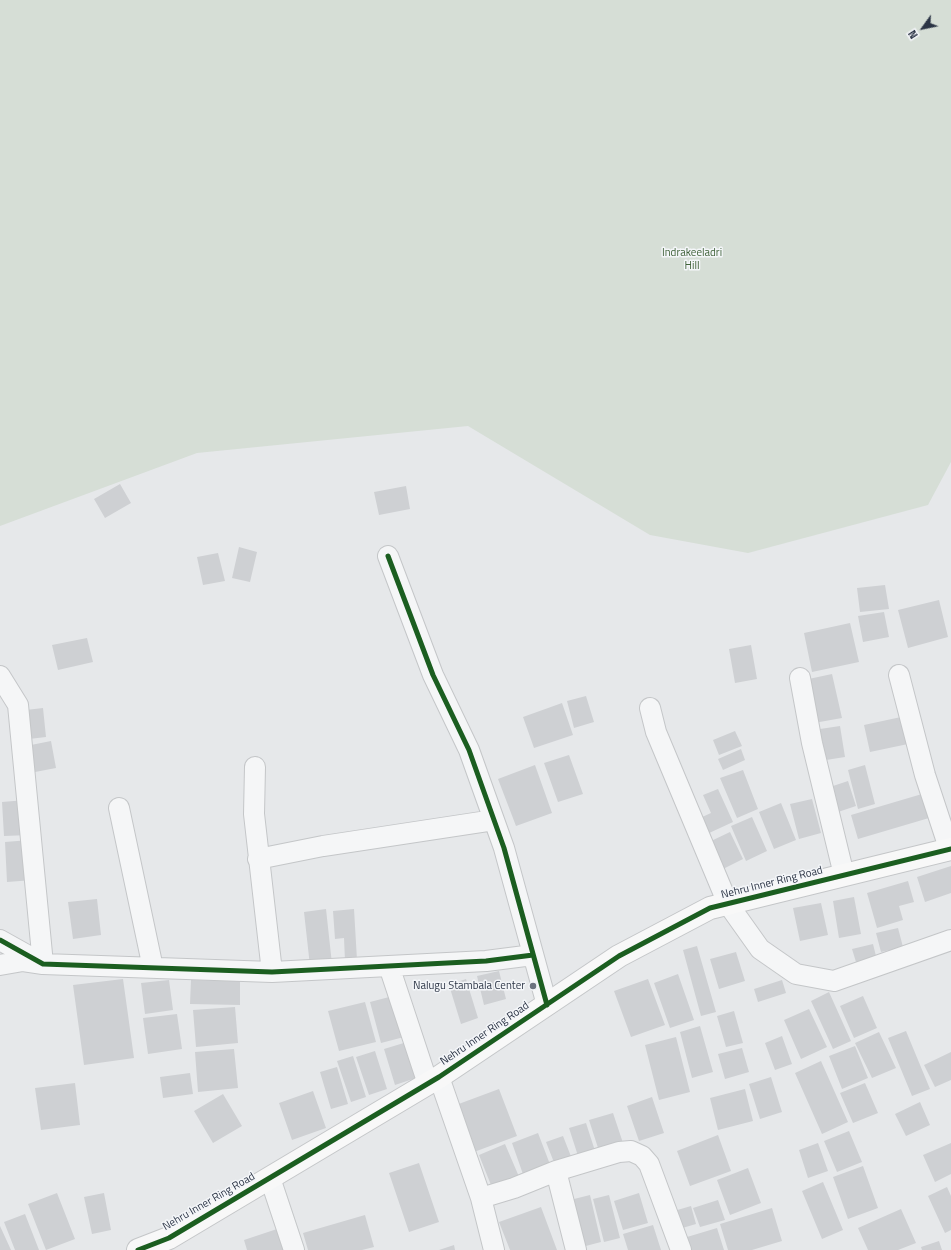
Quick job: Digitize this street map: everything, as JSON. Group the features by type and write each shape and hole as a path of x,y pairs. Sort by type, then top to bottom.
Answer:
{"street":[{"path":"388,556 433,675 469,750 504,848 547,1005"},
{"path":"899,675 925,774 950,848"},
{"path":"0,676 18,705 43,964"},
{"path":"800,678 812,743 844,875"},
{"path":"650,708 656,732 728,904 760,949 796,974 834,981 951,940"},
{"path":"255,767 254,814 272,972"},
{"path":"119,808 153,968"},
{"path":"258,859 323,846 494,820"},
{"name":"Nehru Inner Ring Road","path":"138,1250 171,1244 270,1178 433,1081 619,956 710,908 950,848"},
{"path":"0,940 43,964"},
{"path":"0,965 23,961 43,964 272,972 486,960 533,955"},
{"path":"389,966 433,1081 481,1198 494,1250"},
{"path":"481,1198 514,1188 556,1171 619,1152 631,1150 642,1156 649,1164 681,1250"},
{"path":"556,1171 576,1250"},
{"path":"270,1178 294,1250"}],"green space":[{"name":"Indrakeeladri Hill","path":"0,0 951,0 951,462 928,505 748,553 650,535 468,426 197,453 0,526"}],"building":[{"path":"120,484 131,503 105,518 94,499"},
{"path":"406,486 410,509 379,515 374,492"},
{"path":"239,547 257,552 250,582 232,578"},
{"path":"218,553 225,581 203,585 197,557"},
{"path":"885,585 889,609 860,612 857,588"},
{"path":"939,600 948,637 908,648 898,610"},
{"path":"884,612 889,637 863,642 858,616"},
{"path":"850,623 859,662 812,672 804,633"},
{"path":"87,638 93,662 58,670 52,645"},
{"path":"751,645 757,679 735,683 729,649"},
{"path":"832,674 842,718 814,723 804,680"},
{"path":"586,696 594,722 574,728 567,701"},
{"path":"562,703 573,735 534,748 523,717"},
{"path":"43,708 46,737 29,739 26,710"},
{"path":"901,717 908,744 870,752 864,725"},
{"path":"840,726 845,757 826,760 820,729"},
{"path":"735,731 742,746 719,755 713,740"},
{"path":"51,741 56,768 35,772 31,745"},
{"path":"741,749 745,760 723,770 718,759"},
{"path":"569,755 583,794 558,802 544,763"},
{"path":"535,765 552,813 516,826 498,779"},
{"path":"865,765 875,804 858,809 848,770"},
{"path":"743,770 758,809 737,818 720,778"},
{"path":"848,781 856,806 838,812 830,787"},
{"path":"718,789 733,822 707,834 700,818 711,813 703,795"},
{"path":"922,794 929,818 858,839 851,815"},
{"path":"812,799 821,833 799,839 790,804"},
{"path":"26,800 29,835 4,836 2,802"},
{"path":"781,803 796,840 774,849 759,812"},
{"path":"752,817 767,851 746,861 731,826"},
{"path":"730,832 743,859 723,869 709,842"},
{"path":"30,840 33,880 7,882 5,842"},
{"path":"951,866 951,893 925,902 917,877"},
{"path":"908,881 914,902 899,906 903,920 877,928 867,893"},
{"path":"854,897 861,934 839,938 833,901"},
{"path":"97,899 101,935 73,939 68,902"},
{"path":"821,903 828,935 800,941 793,908"},
{"path":"326,909 332,964 310,966 304,912"},
{"path":"354,909 357,960 345,961 344,938 335,939 333,911"},
{"path":"898,928 903,947 881,952 876,933"},
{"path":"873,944 876,956 856,962 852,949"},
{"path":"697,946 716,1012 701,1016 683,950"},
{"path":"736,952 745,981 719,989 710,959"},
{"path":"499,971 506,999 484,1005 477,976"},
{"path":"678,974 694,1020 670,1028 654,983"},
{"path":"123,979 134,1058 84,1065 73,985"},
{"path":"466,979 478,1018 461,1024 449,985"},
{"path":"648,979 665,1025 631,1037 614,991"},
{"path":"169,980 173,1010 145,1014 141,983"},
{"path":"191,980 240,981 240,1005 190,1004"},
{"path":"782,980 786,993 758,1002 754,989"},
{"path":"829,992 851,1041 833,1049 811,1001"},
{"path":"393,996 404,1037 381,1043 370,1002"},
{"path":"863,996 877,1028 854,1038 840,1006"},
{"path":"365,1002 376,1042 339,1051 328,1011"},
{"path":"235,1007 238,1043 196,1047 193,1010"},
{"path":"809,1009 827,1047 801,1059 784,1020"},
{"path":"734,1011 743,1043 726,1047 717,1016"},
{"path":"177,1014 182,1049 148,1054 143,1018"},
{"path":"700,1026 713,1072 692,1078 680,1032"},
{"path":"906,1031 930,1089 912,1096 888,1038"},
{"path":"879,1032 896,1068 872,1078 855,1043"},
{"path":"782,1036 792,1064 775,1070 765,1043"},
{"path":"676,1037 690,1092 659,1100 645,1045"},
{"path":"407,1042 419,1077 395,1085 384,1049"},
{"path":"855,1046 868,1078 842,1089 829,1056"},
{"path":"742,1048 749,1072 725,1079 718,1054"},
{"path":"234,1049 238,1088 198,1092 195,1052"},
{"path":"375,1051 387,1089 369,1095 356,1057"},
{"path":"951,1052 951,1080 935,1087 924,1065"},
{"path":"353,1056 366,1097 351,1102 337,1061"},
{"path":"821,1061 848,1122 822,1134 795,1073"},
{"path":"337,1067 348,1104 331,1109 320,1072"},
{"path":"190,1073 193,1094 163,1098 160,1077"},
{"path":"771,1077 782,1112 760,1119 749,1084"},
{"path":"75,1083 80,1125 41,1130 35,1088"},
{"path":"865,1083 878,1113 853,1123 840,1093"},
{"path":"499,1089 517,1136 474,1152 456,1105"},
{"path":"745,1089 753,1121 718,1130 710,1098"},
{"path":"313,1091 326,1128 292,1140 279,1103"},
{"path":"223,1094 242,1126 213,1143 194,1111"},
{"path":"652,1097 664,1133 639,1141 627,1106"},
{"path":"920,1102 930,1125 906,1136 895,1114"},
{"path":"613,1113 623,1143 599,1151 589,1120"},
{"path":"586,1123 596,1154 579,1159 569,1128"},
{"path":"849,1131 862,1162 837,1172 824,1141"},
{"path":"538,1133 551,1167 524,1177 512,1143"},
{"path":"718,1135 731,1171 690,1186 677,1151"},
{"path":"563,1136 572,1159 555,1165 546,1142"},
{"path":"818,1143 828,1171 808,1178 799,1150"},
{"path":"951,1143 951,1174 935,1182 923,1155"},
{"path":"505,1144 520,1179 493,1190 479,1155"},
{"path":"419,1163 439,1222 409,1232 389,1173"},
{"path":"863,1166 878,1208 848,1219 833,1177"},
{"path":"748,1168 761,1203 730,1215 717,1180"},
{"path":"823,1182 843,1230 822,1239 802,1191"},
{"path":"947,1187 951,1196 951,1230 945,1233 928,1196"},
{"path":"57,1193 75,1239 46,1250 28,1204"},
{"path":"104,1193 111,1230 92,1234 84,1197"},
{"path":"639,1193 648,1223 623,1230 614,1201"},
{"path":"590,1195 601,1242 578,1248 566,1201"},
{"path":"609,1195 620,1238 604,1242 593,1199"},
{"path":"718,1200 725,1220 700,1227 693,1208"},
{"path":"691,1206 696,1224 679,1229 674,1211"},
{"path":"541,1207 557,1250 510,1250 499,1222"},
{"path":"772,1208 782,1241 752,1250 728,1250 720,1224"},
{"path":"901,1209 916,1243 898,1250 868,1250 858,1228"},
{"path":"25,1214 39,1250 15,1250 4,1222"},
{"path":"365,1215 374,1247 362,1250 308,1250 303,1233"},
{"path":"653,1225 661,1250 628,1250 623,1234"},
{"path":"0,1226 11,1250 0,1250"},
{"path":"717,1228 724,1250 691,1250 687,1237"},
{"path":"277,1229 284,1250 247,1250 244,1240"},
{"path":"939,1241 942,1250 922,1250 921,1247"},
{"path":"454,1245 455,1250 439,1250"}],"cycle path":[{"path":"388,556 433,675 469,750 504,848 547,1005"},
{"path":"138,1250 169,1238 439,1077 619,956 710,908 951,849"},
{"path":"0,940 43,964 272,972 486,961 533,955"}],"place":[{"name":"Nalugu Stambala Center","path":"533,986"}]}
